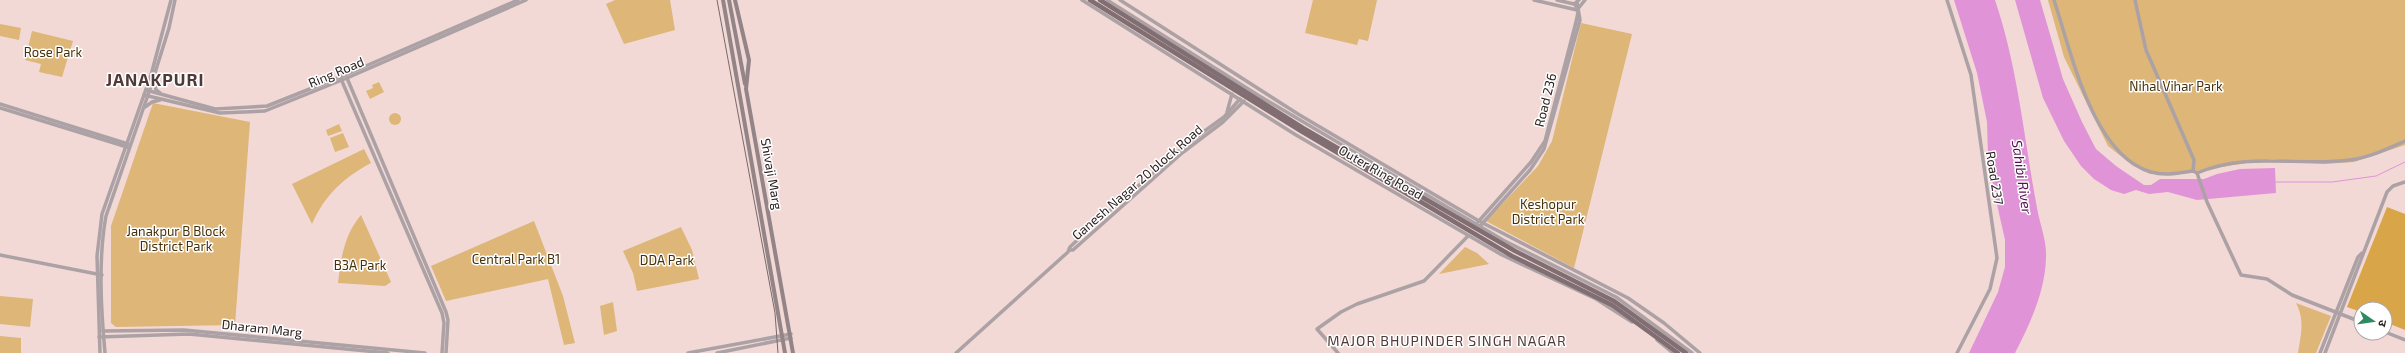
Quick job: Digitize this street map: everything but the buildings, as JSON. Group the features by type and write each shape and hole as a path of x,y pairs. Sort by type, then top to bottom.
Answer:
{"main road":[{"name":"Shivaji Marg","path":"723,0 785,353"},
{"path":"729,0 746,89"},
{"name":"Shivaji Marg","path":"735,0 749,60 746,89 793,353"},
{"name":"Outer Ring Road","path":"1090,0 1301,131 1512,256 1612,305 1678,353"},
{"name":"Outer Ring Road","path":"1100,0 1303,128 1515,251 1614,300 1686,353"},
{"path":"757,199 766,197"}],"street":[{"path":"128,146 143,110 171,0"},
{"path":"147,91 154,77 176,0"},
{"name":"Ring Road","path":"346,77 518,0"},
{"name":"Ring Road","path":"147,91 165,98 205,109 245,109 267,106 346,77 526,0"},
{"name":"Outer Ring Road","path":"1083,0 1266,116 1467,235 1550,282 1596,299 1647,332 1673,353"},
{"name":"Outer Ring Road","path":"1107,0 1261,98 1440,204 1480,224 1498,237 1616,298 1692,353"},
{"path":"1120,0 1331,134 1480,224 1628,298 1664,323 1700,353"},
{"path":"1534,0 1577,10 1585,0"},
{"path":"1557,0 1576,3"},
{"name":"Road 237","path":"1947,0 1971,75 1997,258 1990,290 1957,353"},
{"path":"2054,0 2078,82 2101,126 2118,150 2135,165 2149,172 2164,174 2196,173 2222,164 2252,160 2322,162 2350,160 2373,155 2405,141"},
{"path":"2135,0 2146,50 2194,160 2196,173 2207,202 2241,275 2267,280 2292,295 2353,319"},
{"name":"Road 236","path":"1480,224 1507,189 1527,170 1546,137 1575,27 1577,10 1576,3"},
{"path":"1220,86 1226,76"},
{"path":"154,77 156,90 165,98"},
{"path":"346,77 446,312 448,326 446,353"},
{"path":"341,79 442,313 444,330 442,353"},
{"path":"1227,114 1232,94"},
{"path":"100,353 98,332 97,274 100,240 128,146 146,95"},
{"name":"Ring Road","path":"146,95 165,98"},
{"path":"143,110 152,102 165,98"},
{"path":"1254,108 1261,98"},
{"name":"Ganesh Nagar 20 block Road","path":"1069,250 1070,247 1188,143 1227,114 1242,100"},
{"name":"Ganesh Nagar 20 block Road","path":"1069,250 1073,250 1182,153 1223,122 1242,100"},
{"path":"0,104 128,146"},
{"path":"1266,116 1273,104"},
{"path":"0,108 128,146"},
{"path":"1480,224 1527,170"},
{"path":"2320,353 2338,313 2387,192 2393,186 2405,182"},
{"path":"1433,215 1440,204"},
{"path":"1338,353 1317,329 1341,312 1357,304 1424,281 1463,242 1467,235"},
{"path":"1490,248 1498,237"},
{"path":"100,240 106,353"},
{"path":"956,353 1069,250"},
{"path":"0,255 102,275"},
{"path":"2325,353 2338,313"},
{"name":"Dharam Marg","path":"98,332 184,330 222,336 388,353"},
{"name":"Dharam Marg","path":"99,337 189,334 424,353"},
{"path":"2393,335 2405,340"},
{"path":"688,353 791,336"},
{"path":"717,353 783,337"}],"green space":[{"path":"615,0 670,0 675,30 624,44 606,4"},
{"path":"1313,0 1377,0 1368,41 1359,39 1357,45 1305,33"},
{"name":"Nihal Vihar Park","path":"2048,0 2405,0 2405,145 2354,162 2323,164 2271,159 2191,172 2150,174 2132,165 2108,146 2064,57"},
{"name":"Keshopur District Park","path":"1581,23 1632,34 1574,268 1486,221 1538,166 1552,141"},
{"path":"0,24 21,28 19,40 0,36"},
{"name":"Rose Park","path":"32,31 73,41 62,77 39,72 41,64 25,60"},
{"path":"379,82 384,92 370,99 366,91 373,88 372,85"},
{"name":"Janakpur B Block District Park","path":"153,103 250,122 235,325 116,327 111,323 111,226"},
{"path":"395,113 399,115 401,119 399,123 395,125 391,123 389,119 391,115"},
{"path":"339,124 342,131 328,136 326,130"},
{"path":"343,133 349,147 335,152 330,138"},
{"path":"364,149 371,163 343,181 336,188 323,204 312,224 292,184"},
{"name":"B3A Park","path":"361,215 391,282 385,286 338,283 344,247 355,223"},
{"name":"Central Park B1","path":"534,221 563,296 575,343 564,345 548,279 446,301 431,266"},
{"name":"DDA Park","path":"681,227 692,250 699,279 637,291 633,273 623,251"},
{"path":"1465,247 1477,253 1489,264 1439,274"},
{"path":"0,296 33,299 30,327 0,324"},
{"path":"613,302 617,331 604,335 600,306"},
{"path":"2296,303 2331,316 2316,353 2298,353 2301,334 2301,315"},
{"path":"0,336 21,338 21,353 0,353"}],"shaded area":[{"path":"2387,207 2405,214 2405,330 2393,325 2393,301 2353,301 2353,309 2347,307"}],"water":[{"name":"Sahibi River","path":"1954,0 1995,0 2003,26 2015,77 2037,208 2044,239 2046,258 2040,295 2026,331 2015,353 1969,353 1998,292 2005,267 2005,240 1988,157 1987,122 1977,73"},
{"path":"2015,0 2040,0 2063,79 2082,122 2096,149 2116,166 2144,185 2151,185 2160,179 2204,179 2217,174 2240,169 2275,168 2276,193 2197,200 2168,192 2149,194 2136,190 2124,194 2111,190 2094,179 2081,166 2064,141 2043,98"}],"waterway":[{"path":"2274,182 2332,182 2376,176 2405,162"}],"railway":[{"path":"717,0 775,313 778,353"}],"district":[{"name":"JANAKPURI","path":"155,80"},
{"name":"MAJOR BHUPINDER SINGH NAGAR","path":"1447,341"}]}
